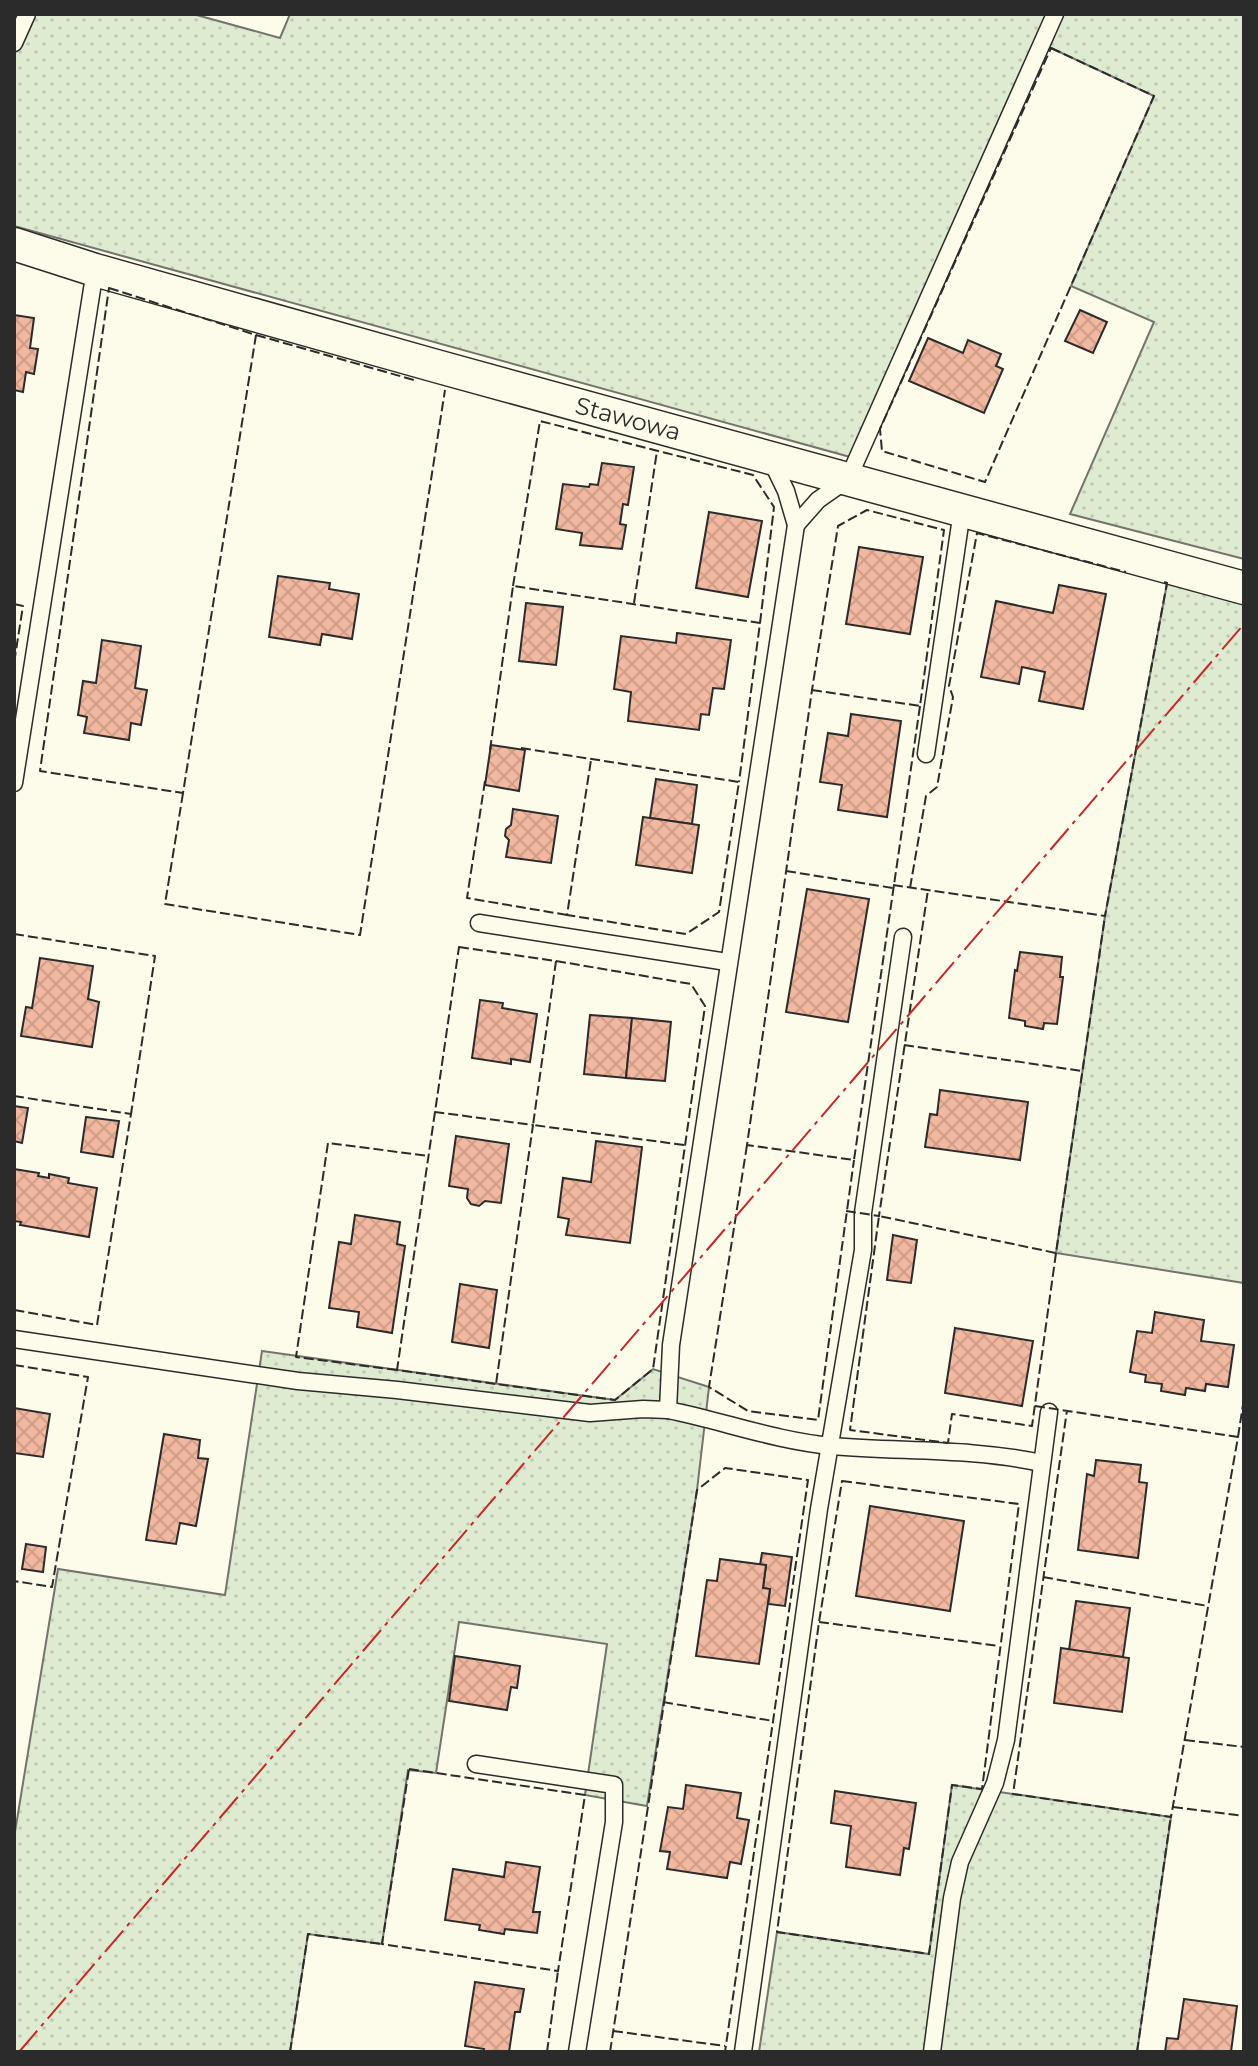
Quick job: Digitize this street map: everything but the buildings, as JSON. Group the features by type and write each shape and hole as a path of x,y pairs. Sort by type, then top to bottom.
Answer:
{"street":[{"name":"Stawowa","path":"14,244 95,270 770,459 1244,588"}],"lane":[{"path":"14,43 27,14"},
{"path":"796,525 818,500 848,479 1055,14"},
{"path":"14,783 95,270"},
{"path":"668,1410 671,1345 796,525 786,491 770,459"},
{"path":"926,754 962,511"},
{"path":"479,923 727,962"},
{"path":"743,2052 829,1446 863,1250 863,1213 903,937"},
{"path":"14,1339 298,1381 590,1413 668,1410 757,1433 829,1446 952,1452 1041,1463"},
{"path":"932,2052 952,1898 960,1862 995,1783 1006,1740 1049,1412"},
{"path":"476,1764 614,1785 614,1822 577,2052"}],"green space":[{"path":"14,14 193,14 280,38 290,14 1244,14 1244,559 1070,514 1154,322 1071,286 1154,96 1051,48 1046,47 861,460 14,226"},
{"path":"1169,573 1244,594 1244,1283 1056,1253 1105,916"},
{"path":"262,1351 615,1400 653,1369 709,1387 697,1490 647,1806 585,1795 607,1644 459,1622 436,1773 408,1770 382,1944 308,1934 290,2052 14,2052 14,1838 58,1569 225,1595"},
{"path":"952,1785 1171,1817 1137,2052 759,2052 777,1932 929,1954"}],"fence":[{"path":"1051,48 1154,96 985,482 882,451 880,429 1051,48"},
{"path":"109,288 256,335 183,793 40,771 109,288"},
{"path":"256,335 414,380"},
{"path":"183,793 165,904 360,935 445,390"},
{"path":"513,586 540,421 753,475 774,507 760,623"},
{"path":"634,603 657,451"},
{"path":"812,690 920,706 944,530 867,510 838,526 812,690 747,1145 854,1160 920,706"},
{"path":"910,888 926,796 937,787 953,697 949,686 977,533 1126,572"},
{"path":"893,885 1105,916 1167,583 1161,581"},
{"path":"490,750 513,586 760,623 739,782"},
{"path":"14,604 23,606 14,663"},
{"path":"521,748 739,782 719,912 686,934 567,915 591,760"},
{"path":"485,781 467,898 567,915"},
{"path":"786,871 893,888"},
{"path":"846,1211 879,1216 928,890"},
{"path":"1056,1253 1032,1426 952,1414 948,1443 850,1430 879,1216 1056,1253 1105,916"},
{"path":"14,934 155,956 131,1114"},
{"path":"459,947 691,984 705,1006 653,1369 615,1400 496,1384 533,1125 435,1112 459,947"},
{"path":"556,961 533,1125 684,1145"},
{"path":"904,1045 1082,1071"},
{"path":"14,1096 131,1114 97,1325 14,1310"},
{"path":"435,1112 397,1370 496,1384"},
{"path":"397,1370 296,1357 328,1143 429,1156"},
{"path":"747,1145 709,1387 748,1411 818,1420 854,1160"},
{"path":"14,1365 88,1377 52,1587 14,1581"},
{"path":"1238,1437 1244,1398"},
{"path":"1035,1406 1238,1437 1171,1817 1013,1794 1067,1410"},
{"path":"610,2052 697,1490 725,1468 808,1480 725,2052"},
{"path":"842,1481 1019,1504 982,1789 952,1785 929,1954 777,1932 819,1622 842,1481"},
{"path":"1043,1577 1208,1606"},
{"path":"819,1622 999,1646"},
{"path":"663,1702 773,1721"},
{"path":"1185,1740 1244,1747"},
{"path":"409,1769 585,1795 558,1971 382,1944 409,1769"},
{"path":"1173,1807 1244,1816"},
{"path":"1137,2052 1171,1815"},
{"path":"290,2052 308,1934 382,1944"},
{"path":"547,2052 558,1971"},
{"path":"613,2031 725,2046"}],"power":[{"path":"19,2052 1244,624"}]}
